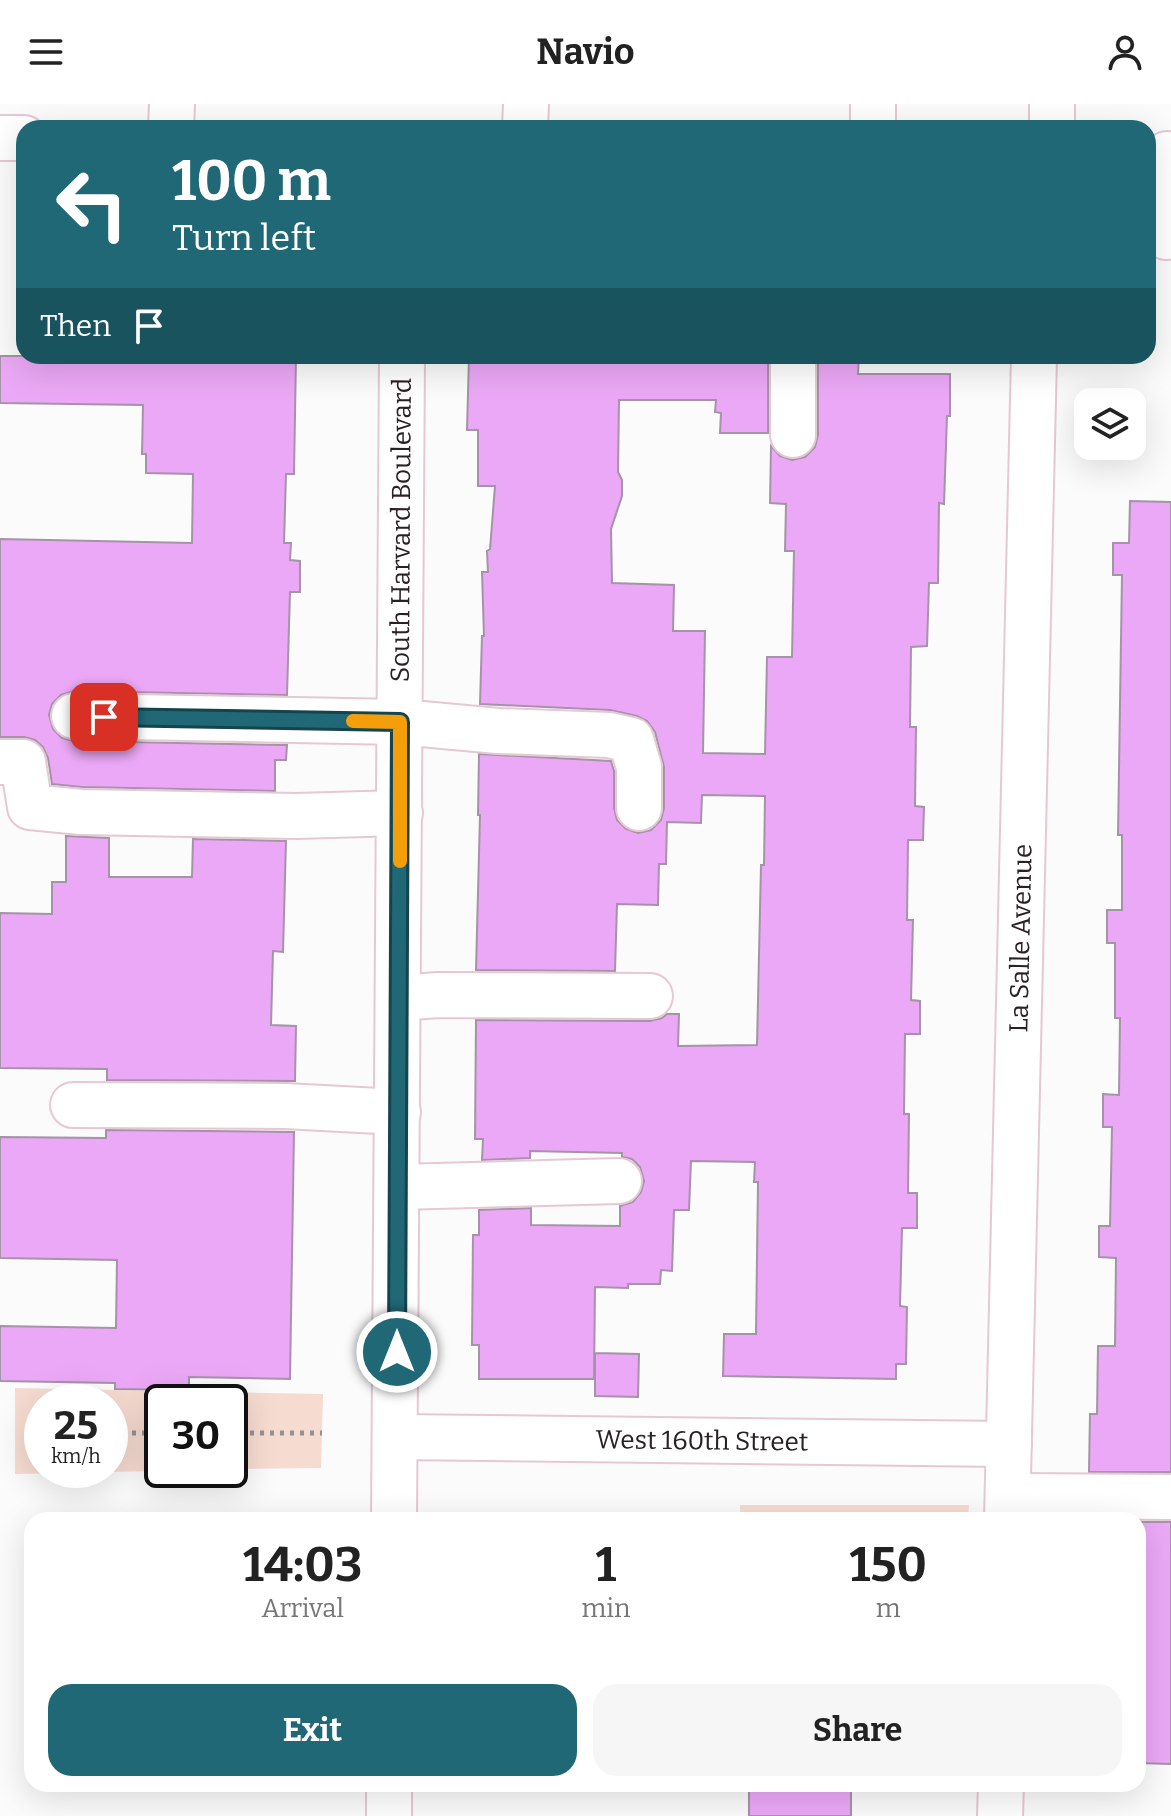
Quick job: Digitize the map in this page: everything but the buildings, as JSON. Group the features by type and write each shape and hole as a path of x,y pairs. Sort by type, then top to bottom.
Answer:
{"street":[{"path":"1162,154 1166,237"},
{"name":"South Harvard Boulevard","path":"394,1512 402,364"},
{"path":"793,364 793,435"},
{"name":"La Salle Avenue","path":"1008,1508 1034,364"},
{"path":"74,716 400,722 498,731 609,735 631,740 639,767 639,808"},
{"path":"0,762 23,762 30,807 81,812 296,816 400,813"},
{"path":"399,998 438,995 650,996"},
{"path":"73,1105 285,1106 398,1112"},
{"path":"398,1187 619,1181"},
{"name":"West 160th Street","path":"396,1437 1009,1444"},
{"path":"1008,1508 1171,1497"},
{"path":"389,1792 389,1816"},
{"path":"1000,1816 1001,1792"}],"path":[{"path":"132,1433 144,1433"},
{"path":"248,1433 322,1433"}],"shaded area":[{"path":"15,1388 24,1388 24,1474 15,1474"},
{"path":"128,1390 144,1391 144,1471 128,1472"},
{"path":"248,1393 323,1394 321,1468 248,1469"},
{"path":"740,1505 969,1505 969,1512 740,1512"}],"slow traffic":[{"path":"353,721 400,722 400,861"}],"route":[{"path":"104,717 400,722 397,1352"}]}
